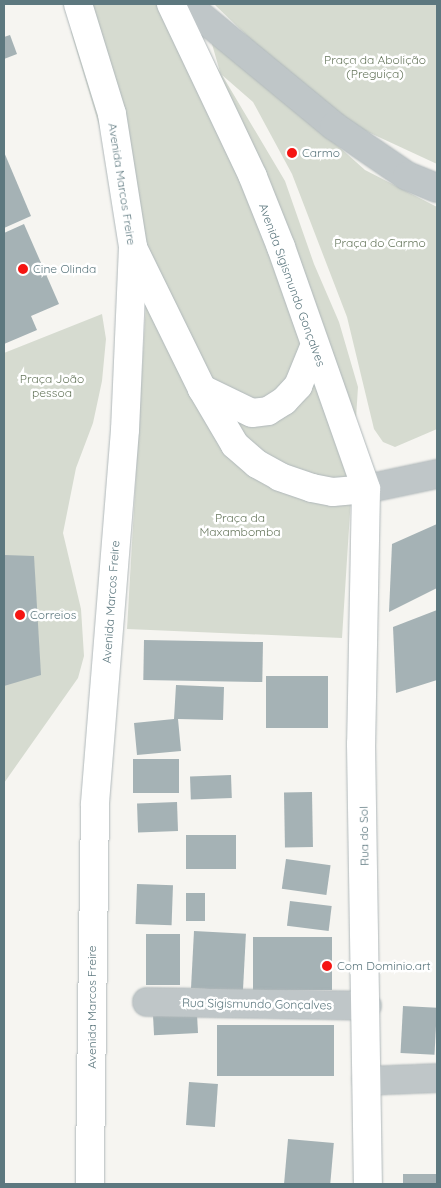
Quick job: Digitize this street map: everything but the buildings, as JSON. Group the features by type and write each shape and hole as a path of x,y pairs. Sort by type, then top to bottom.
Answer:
{"main road":[{"name":"Avenida Sigismundo Gonçalves","path":"171,4 253,177 282,247 314,347 366,489"},
{"name":"Avenida Marcos Freire","path":"86,11 112,114 133,247 125,430 95,805 90,1184"},
{"path":"133,247 202,389 235,445 257,464 280,477 312,488 333,492 366,489"},
{"path":"202,389 252,413 268,411 284,401 298,386 314,347"},
{"name":"Rua do Sol","path":"366,489 361,744 368,1006 366,1081 368,1184"}],"street":[{"path":"186,4 334,126 407,176 437,188"},
{"path":"366,489 437,474"},
{"name":"Rua Sigismundo Gonçalves","path":"147,1002 368,1006"},
{"path":"366,1081 437,1078"}],"green space":[{"path":"87,4 179,4 220,72 208,30 365,170 437,207 437,429 395,447 383,442 374,429 347,317 292,174 253,102 222,75 285,181 314,264 339,322 358,387 342,638 127,629 147,285 71,32"},
{"name":"Praça da Abolição (Preguiça)","path":"214,4 437,4 437,164 327,113"},
{"name":"Praça João pessoa","path":"102,314 106,339 102,381 93,423 76,468 63,533 81,609 84,656 78,678 4,783 4,353"}],"place":[{"name":"Carmo","path":"292,153"},
{"name":"Cine Olinda","path":"23,269"},
{"name":"Correios","path":"20,615"},
{"name":"Com Dominio.art","path":"327,966"}],"park label":[{"name":"Praça do Carmo","path":"380,243"},
{"name":"Praça da Maxambomba","path":"240,525"}]}
